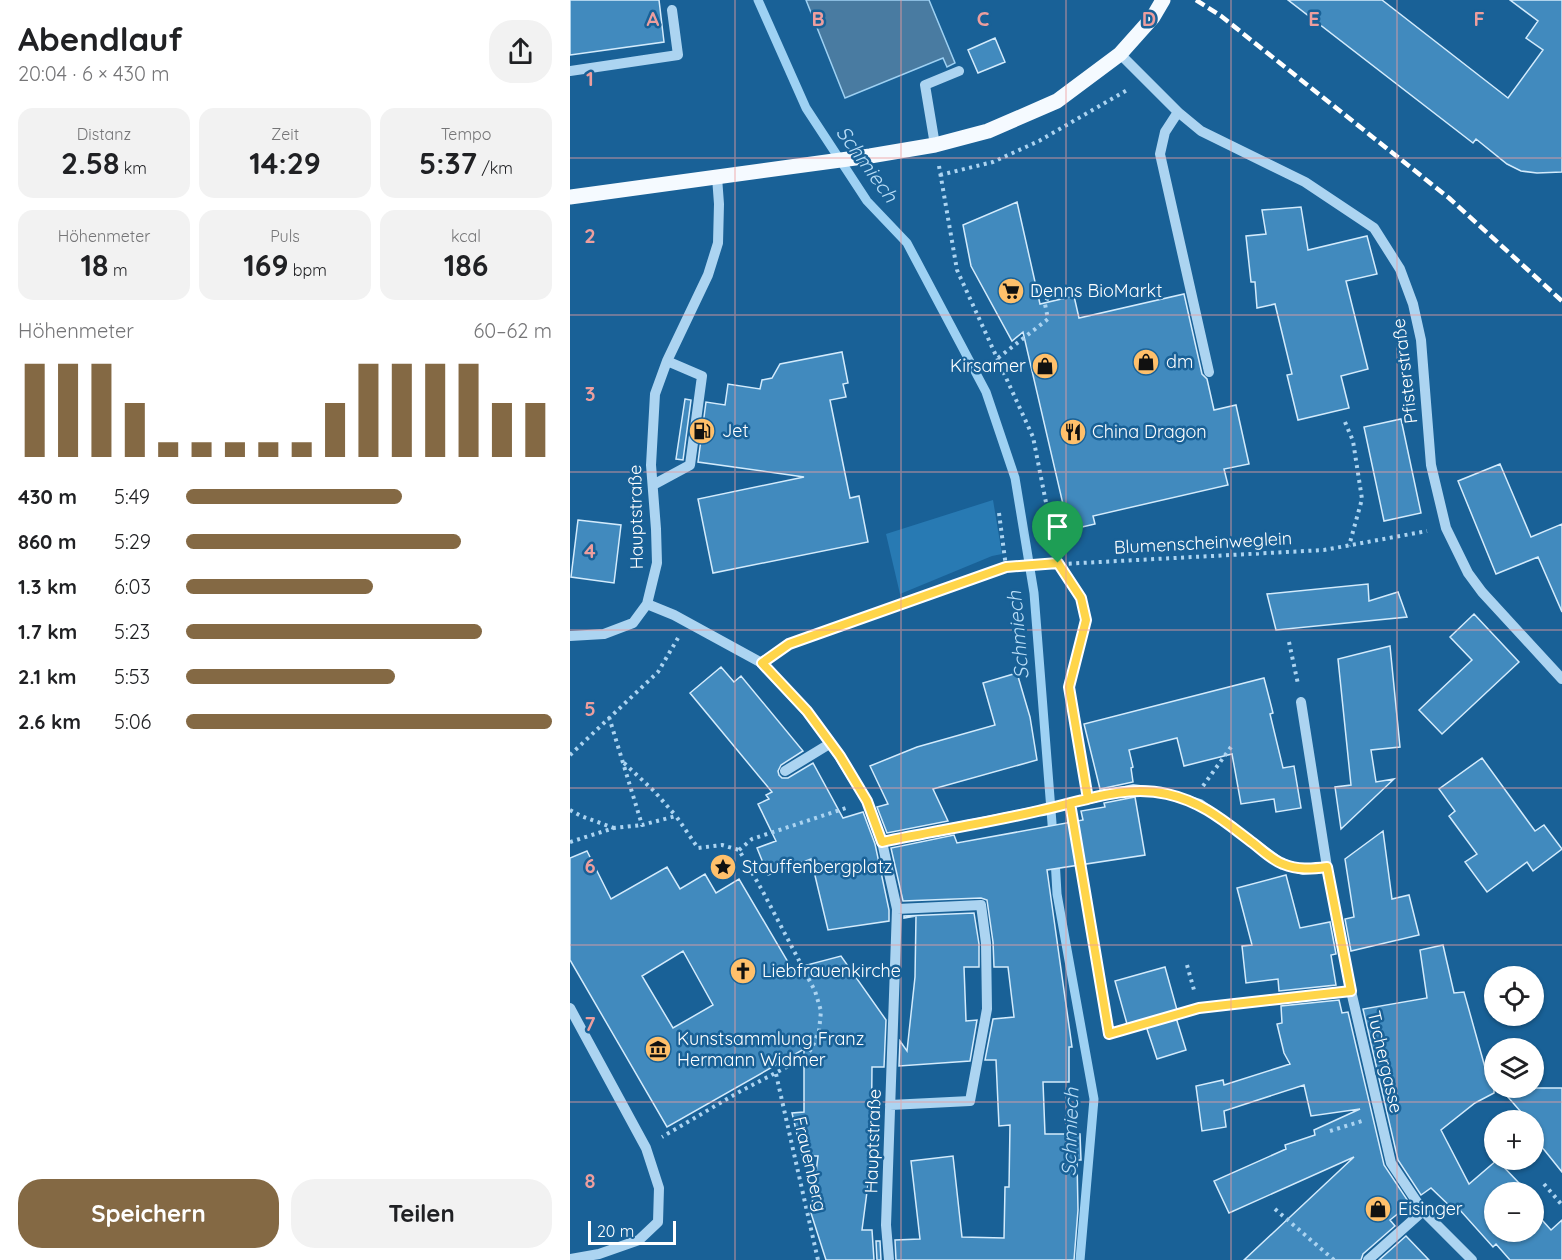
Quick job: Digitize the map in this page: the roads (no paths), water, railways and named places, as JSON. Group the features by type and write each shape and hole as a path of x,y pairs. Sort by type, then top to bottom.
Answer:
{"main road":[{"path":"570,197 870,156 935,145 988,131 1057,100 1120,54 1153,17 1162,0"}],"street":[{"path":"570,71 678,55 672,10"},
{"name":"Pfisterstraße","path":"1120,54 1178,112 1201,130 1305,182 1374,228 1400,269 1413,304 1421,340 1431,465 1446,528 1468,573 1482,592 1562,679"},
{"path":"935,145 925,85 959,71"},
{"path":"1178,112 1165,132 1160,154 1209,372"},
{"name":"Hauptstraße","path":"717,177 718,243 708,274 667,361 655,394 651,465 657,563 647,604 688,622 762,663 807,711 831,743 867,801 882,842 897,909 886,1225 889,1260"},
{"path":"653,485 690,465 702,376 667,361"},
{"path":"570,636 604,634 633,623 647,604"},
{"name":"Tuchergasse","path":"1301,702 1327,867 1351,991 1391,1163 1423,1211 1472,1260"},
{"path":"785,771 831,743"},
{"path":"882,842 1037,812 1133,789 1167,794 1200,804 1281,864 1303,870 1327,867"},
{"path":"890,1105 970,1101 987,1009 986,943 981,905 897,909"},
{"path":"1199,1008 1351,991"},
{"path":"570,1008 646,1148 659,1188 658,1222 639,1240 599,1254 570,1259"},
{"path":"1368,1260 1423,1211"}],"waterway":[{"name":"Schmiech","path":"758,0 806,108 867,201 907,243 986,392 1015,478 1034,593 1053,836"},
{"name":"Schmiech","path":"1055,858 1057,894 1094,1099 1080,1260"}],"railway":[{"path":"1196,0 1221,16 1449,198 1562,301"}],"place":[{"name":"Denns BioMarkt","path":"1011,291"},
{"name":"dm","path":"1146,362"},
{"name":"Kirsamer","path":"1045,366"},
{"name":"Jet","path":"702,431"},
{"name":"China Dragon","path":"1073,432"},
{"name":"Stauffenbergplatz","path":"723,867"},
{"name":"Liebfrauenkirche","path":"743,971"},
{"name":"Kunstsammlung Franz Hermann Widmer","path":"658,1049"},
{"name":"Eisinger","path":"1378,1209"}]}
